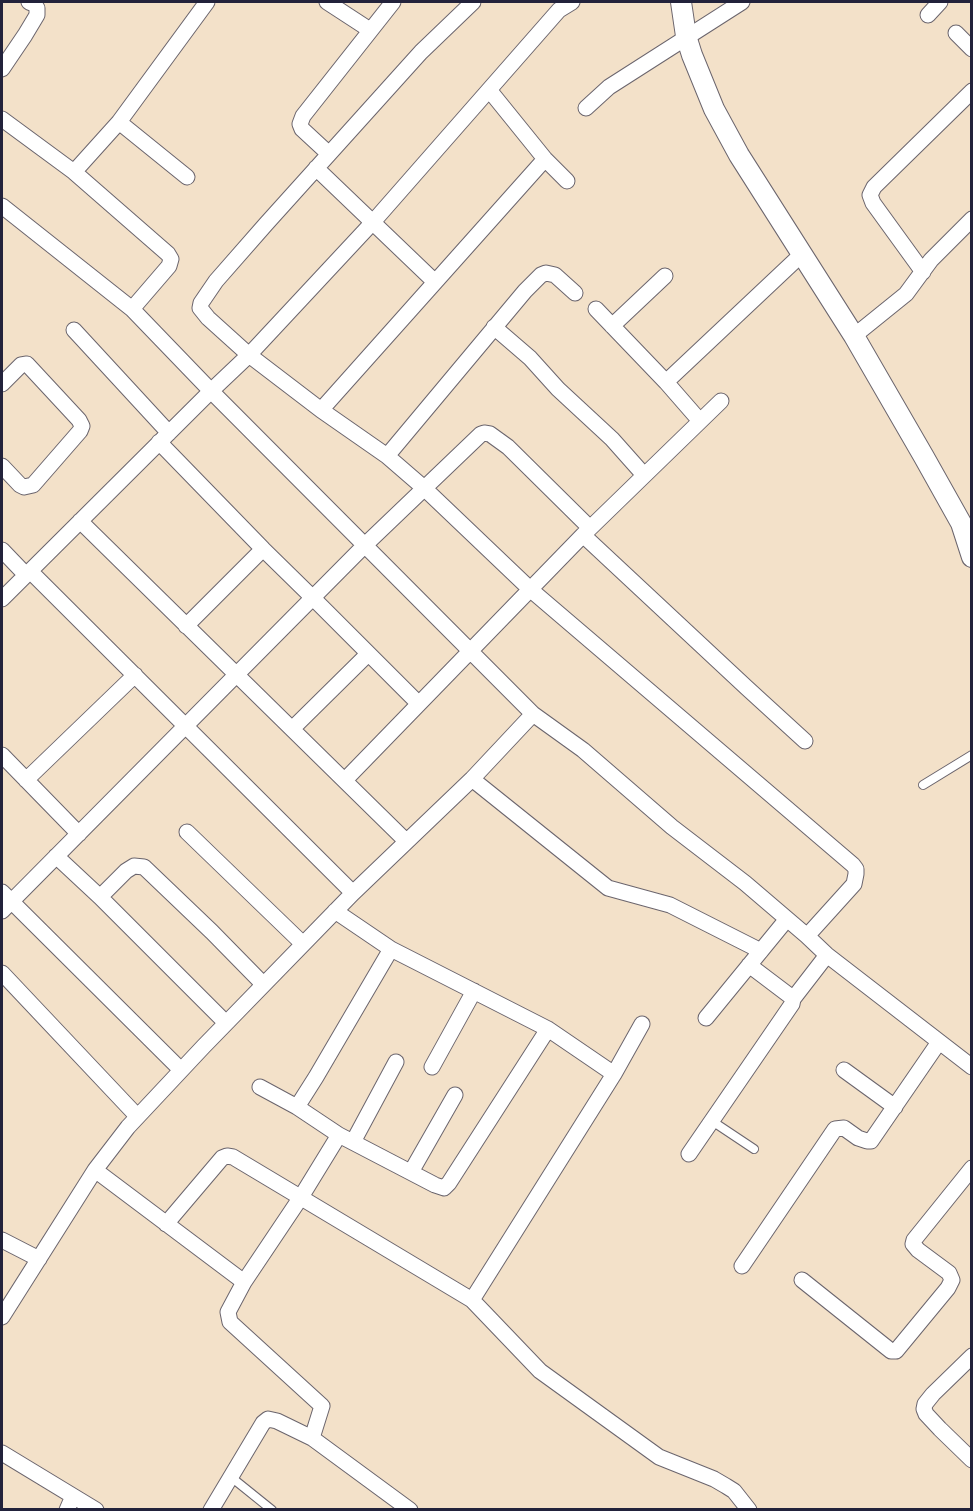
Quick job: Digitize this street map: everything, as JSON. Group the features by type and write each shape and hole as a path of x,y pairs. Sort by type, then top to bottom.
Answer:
{"street":[{"path":"2,66 37,15 38,8 29,2"},
{"path":"74,172 119,122 207,2"},
{"path":"327,2 370,30"},
{"path":"329,154 302,129 300,124 303,116 393,2"},
{"path":"473,2 421,52 316,168 216,281 200,308 249,355 321,410 387,456 531,590 853,865 856,869 854,884 807,936"},
{"path":"681,2 686,36 714,109 739,154 854,336 924,456 961,523 972,557"},
{"path":"586,108 609,87 742,2"},
{"path":"928,15 940,2"},
{"path":"2,599 249,355 373,222 490,91 561,4"},
{"path":"956,33 972,49"},
{"path":"490,91 545,159 567,182"},
{"path":"923,272 873,203 870,195 874,187 972,91"},
{"path":"2,119 74,172 170,256 169,266 132,309"},
{"path":"119,122 187,177"},
{"path":"321,410 545,159"},
{"path":"316,168 435,282"},
{"path":"2,206 132,309 534,714 583,750 672,828 745,883 827,955 939,1042 970,1063"},
{"path":"854,336 906,294 931,260 972,219"},
{"path":"666,382 802,254"},
{"path":"387,456 494,327 541,275 546,273 555,275 574,293"},
{"path":"612,326 665,276"},
{"path":"596,309 700,421"},
{"path":"494,327 530,358 558,389 612,439 644,475"},
{"path":"74,330 164,438 263,549 418,703"},
{"path":"2,384 21,365 27,364 82,426 81,431 33,485 20,485 2,466"},
{"path":"345,780 587,532 721,400"},
{"path":"181,1070 5,901 79,834 365,545 481,434 490,434 508,447 587,532 747,688 805,741"},
{"path":"80,522 406,841"},
{"path":"186,626 263,549"},
{"path":"2,550 135,675 353,893"},
{"path":"292,729 368,654"},
{"path":"26,780 135,675"},
{"path":"2,1317 95,1170 137,1116 335,911 472,779 534,714"},
{"path":"2,755 79,834"},
{"path":"472,779 608,888 670,905 761,951"},
{"path":"187,832 303,944"},
{"path":"56,856 226,1023"},
{"path":"100,897 126,870 134,866 144,867 263,984"},
{"path":"335,911 391,949 548,1029 614,1074"},
{"path":"706,1018 787,919"},
{"path":"297,1107 391,949"},
{"path":"689,1154 792,1004 793,999 827,955"},
{"path":"749,965 793,999"},
{"path":"2,973 137,1116"},
{"path":"432,1067 474,990"},
{"path":"472,1300 614,1074 642,1024"},
{"path":"260,1087 353,1142 444,1188 548,1029"},
{"path":"742,1266 835,1129 844,1128 858,1138 871,1141 939,1042"},
{"path":"353,1142 396,1062"},
{"path":"844,1070 895,1107"},
{"path":"411,1172 455,1095"},
{"path":"312,1438 322,1406 230,1322 228,1309 339,1134"},
{"path":"166,1224 222,1158 233,1157 472,1300 540,1371 659,1457 714,1479 734,1491 748,1509"},
{"path":"802,1280 891,1351 898,1350 952,1280 949,1273 918,1250 913,1244 914,1240 972,1168"},
{"path":"95,1170 244,1282"},
{"path":"2,1240 39,1259"},
{"path":"972,1356 933,1394 924,1409 972,1460"},
{"path":"211,1509 263,1423 268,1419 312,1438 410,1509"},
{"path":"2,1453 70,1503 96,1509"}],"lane":[{"path":"923,785 972,755"},
{"path":"712,1121 754,1149"},
{"path":"231,1477 272,1509"}]}
